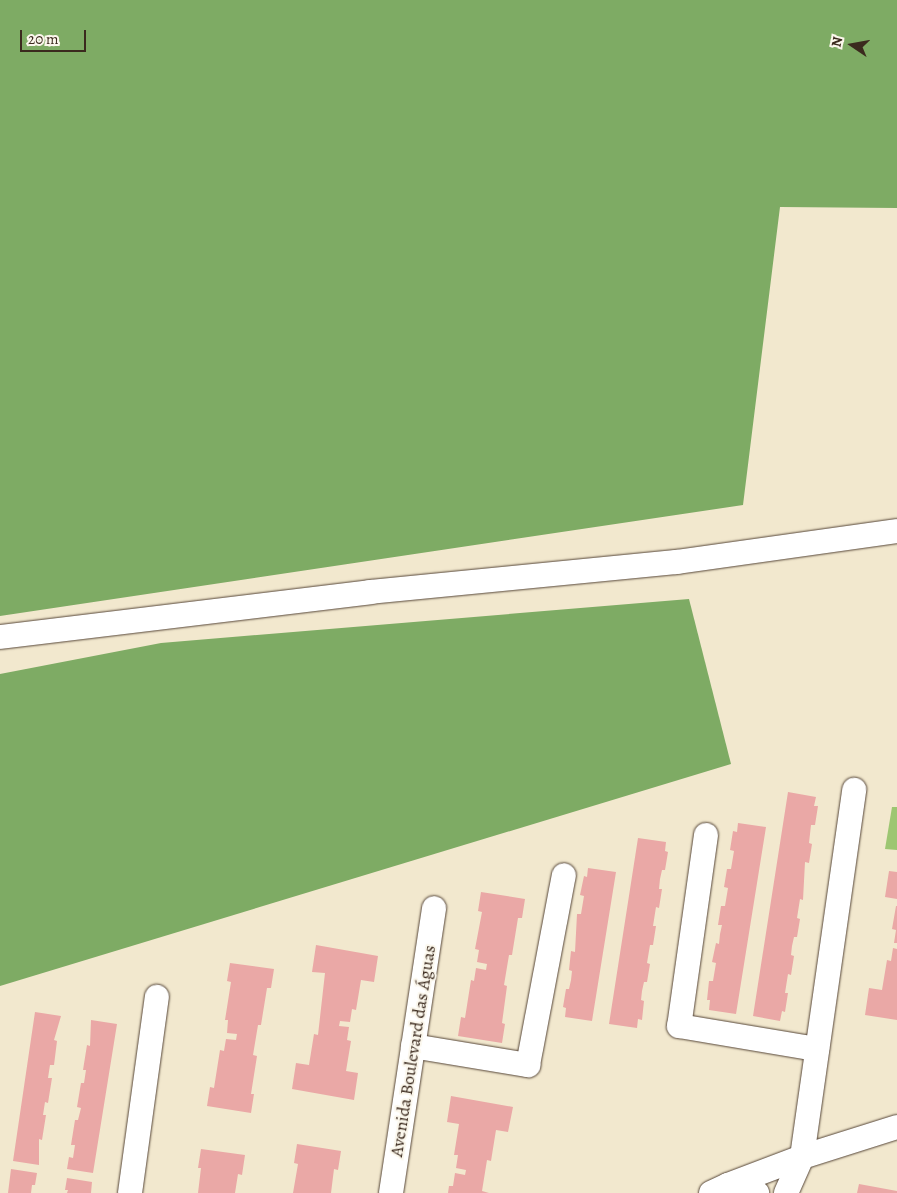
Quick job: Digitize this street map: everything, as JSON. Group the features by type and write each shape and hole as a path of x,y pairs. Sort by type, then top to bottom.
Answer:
{"street":[{"path":"0,637 370,592 677,562 897,531"},
{"path":"786,1193 802,1157 854,790"},
{"path":"706,835 679,1026 817,1049"},
{"path":"413,1046 525,1066 529,1064 564,874"},
{"name":"Avenida Boulevard das Águas","path":"391,1193 434,908"},
{"path":"130,1193 157,997"},
{"path":"720,1189 802,1157 897,1127"},
{"path":"720,1189 740,1185 757,1193"}],"green space":[{"path":"0,0 897,0 897,208 780,207 743,505 0,616"},
{"path":"689,599 731,764 0,986 0,674 161,643"},
{"path":"892,807 897,807 897,850 885,849"}],"building":[{"path":"788,792 816,797 814,806 818,806 815,825 811,825 809,843 812,844 809,863 805,862 803,900 800,899 797,918 800,919 797,937 794,937 792,946 791,955 794,956 791,975 788,974 785,1012 782,1011 780,1021 753,1016"},
{"path":"738,823 766,827 736,1014 709,1010 710,1000 707,1000 709,981 713,981 716,963 712,962 716,943 719,944 722,925 718,925 721,906 725,906 728,888 724,887 727,869 731,869 734,851 730,850 733,831 737,832"},
{"path":"638,838 666,842 665,851 668,852 665,870 662,870 660,879 659,889 662,889 659,908 656,907 653,945 650,945 647,963 650,964 647,982 644,982 642,991 641,1000 644,1001 642,1020 638,1019 637,1028 609,1024"},
{"path":"588,868 616,872 592,1021 565,1017 566,1008 563,1007 566,989 569,989 571,980 572,971 569,970 571,951 575,952 577,914 581,914 584,896 580,895 584,876 587,877"},
{"path":"889,871 897,872 897,899 885,897"},
{"path":"481,892 525,899 522,918 518,918 512,955 509,955 504,985 507,986 502,1023 505,1024 502,1043 458,1036 461,1017 465,1018 471,980 474,981 476,968 486,970 487,964 477,962 479,950 475,949 482,912 478,911"},
{"path":"896,906 897,943 894,943 896,930 892,929"},
{"path":"316,945 378,956 374,982 361,980 356,1010 352,1009 350,1022 340,1021 339,1026 349,1027 347,1040 351,1041 346,1071 358,1073 354,1100 292,1089 296,1063 309,1065 314,1034 318,1035 325,973 312,972"},
{"path":"893,948 897,949 897,1020 865,1015 869,988 882,990 887,960 891,961"},
{"path":"230,963 274,969 271,988 267,988 261,1025 258,1025 253,1055 257,1056 251,1094 254,1094 251,1113 207,1106 210,1087 214,1088 220,1050 224,1051 226,1039 236,1040 237,1034 227,1033 228,1020 225,1020 231,982 227,981"},
{"path":"35,1012 61,1016 54,1040 57,1041 54,1065 50,1065 48,1078 52,1078 48,1103 45,1102 43,1115 46,1115 42,1140 39,1139 39,1165 13,1161"},
{"path":"91,1020 117,1024 93,1173 67,1169 69,1157 73,1158 75,1145 71,1145 75,1120 78,1120 81,1108 77,1107 81,1083 84,1083 86,1070 83,1070 87,1045 90,1046"},
{"path":"451,1096 513,1107 508,1132 496,1130 491,1161 487,1160 482,1191 489,1193 448,1193 449,1186 453,1186 455,1173 465,1175 466,1170 456,1168 458,1155 454,1155 459,1124 447,1122"},
{"path":"297,1144 341,1151 338,1170 334,1169 331,1193 293,1193 298,1164 294,1163"},
{"path":"201,1149 245,1155 242,1175 238,1174 235,1193 198,1193 201,1168 198,1168"},
{"path":"11,1169 37,1173 35,1185 32,1185 31,1193 8,1193"},
{"path":"67,1178 92,1182 91,1193 67,1193 68,1190 65,1190"},
{"path":"859,1184 897,1191 897,1193 857,1193"}]}
